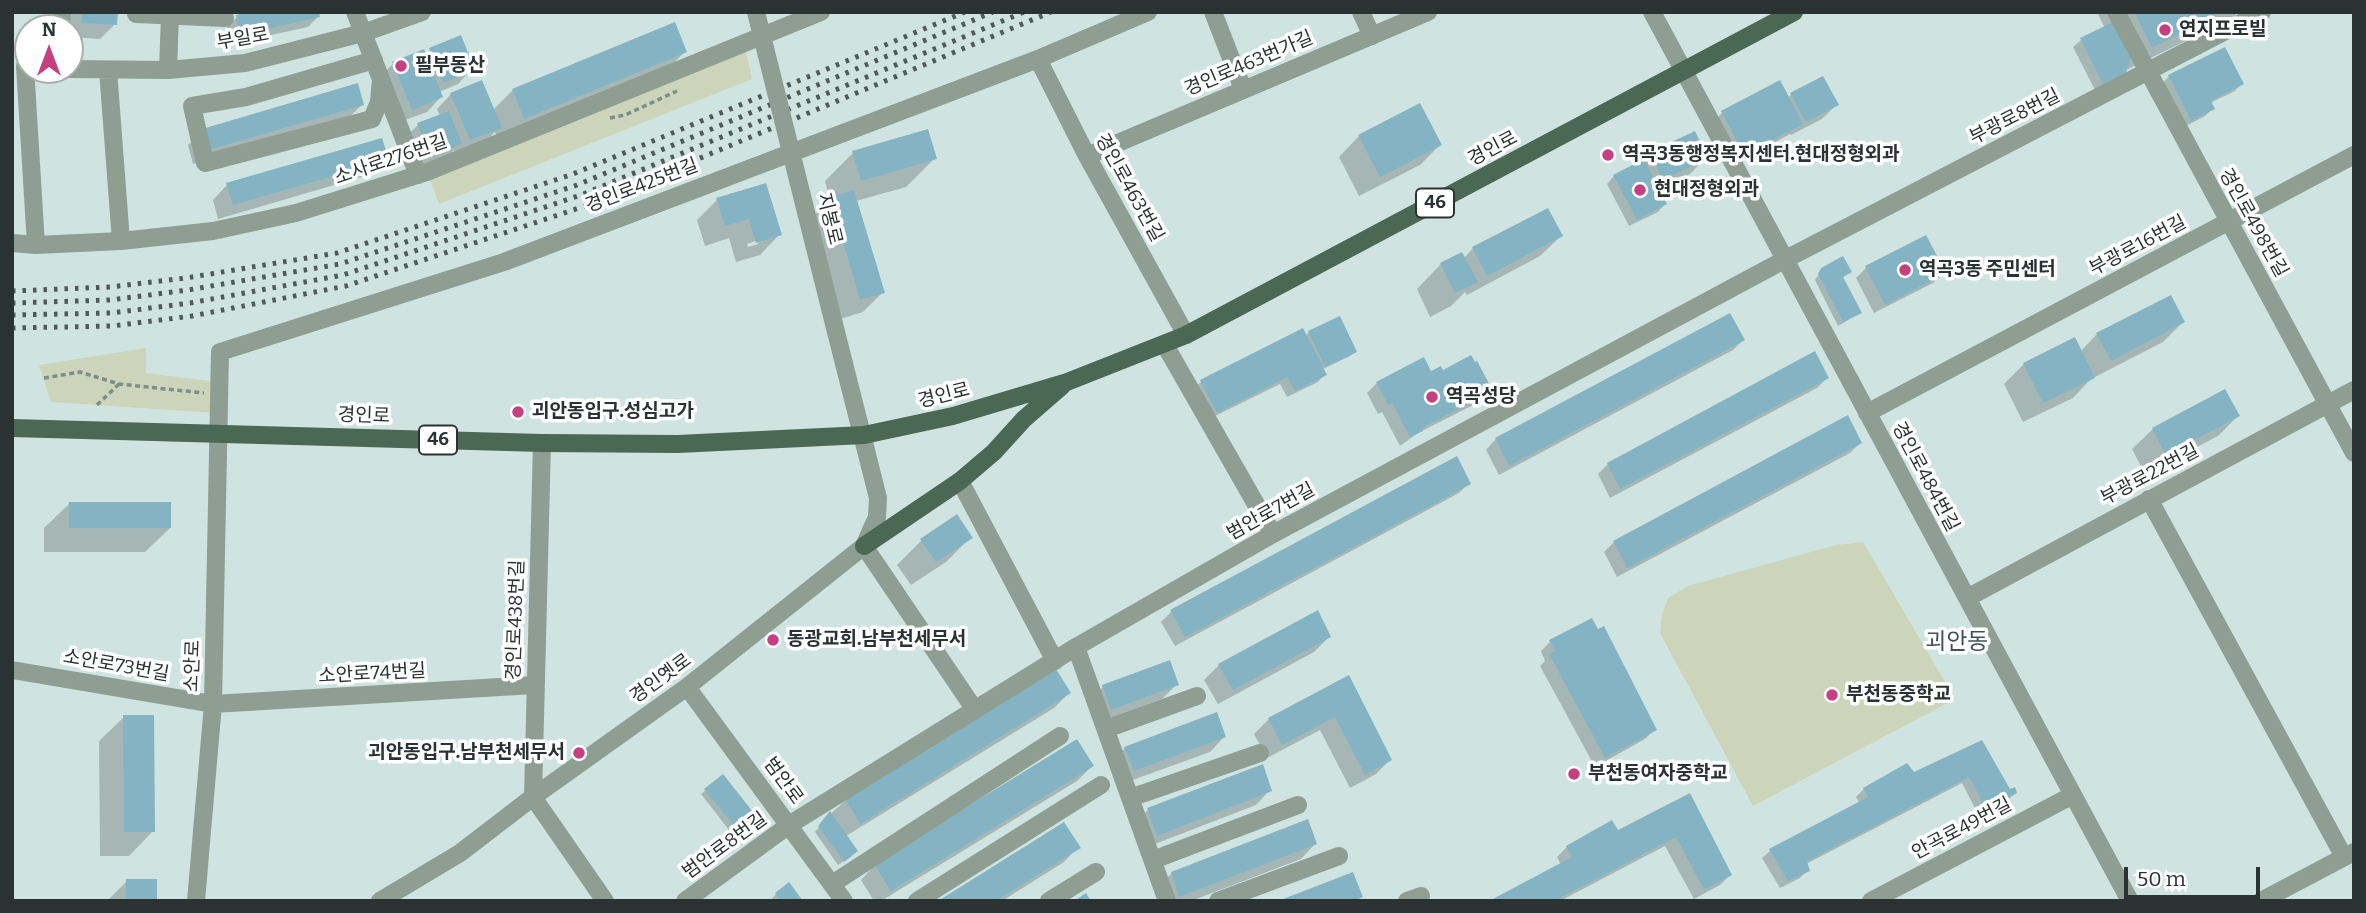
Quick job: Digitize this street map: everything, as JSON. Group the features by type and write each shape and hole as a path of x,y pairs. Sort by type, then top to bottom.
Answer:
{"main road":[{"name":"경인로","path":"12,428 542,443 678,444 864,435 953,416 1068,382 1186,335 1794,12"},
{"path":"864,546 960,481 994,452 1024,419 1068,382"}],"street":[{"path":"136,12 225,18"},
{"path":"355,12 418,175"},
{"name":"부일로","path":"84,70 168,70 245,63 363,33 422,12"},
{"name":"지봉로","path":"756,12 864,435"},
{"name":"소사로276번길","path":"12,243 36,245 121,241 213,231 296,213 418,175 821,12"},
{"name":"경인로425번길","path":"220,433 220,352 504,261 1038,59 1148,12"},
{"path":"1213,12 1243,89"},
{"path":"1361,12 1372,36"},
{"name":"경인로463번가길","path":"1087,156 1428,12"},
{"name":"경인로484번길","path":"1652,12 1684,72 1741,159 1786,259 2130,901"},
{"name":"경인로498번길","path":"2116,12 2228,222 2341,397 2354,453"},
{"name":"부광로8번길","path":"1786,259 2262,12"},
{"path":"168,70 170,15"},
{"name":"경인로463번길","path":"1038,59 1087,156 1186,335"},
{"path":"374,61 246,97 192,106 205,163 372,119 379,102 381,79"},
{"path":"108,71 121,241"},
{"path":"23,84 36,245"},
{"name":"부광로16번길","path":"1867,413 2354,155"},
{"name":"범안로7번길","path":"789,825 1076,647 1273,534 1786,259"},
{"path":"1165,345 1273,534"},
{"name":"부광로22번길","path":"1967,598 2341,397"},
{"name":"소안로","path":"196,901 213,704 220,433"},
{"name":"경인옛로","path":"380,901 460,853 533,797 687,687 864,546 877,517 878,498 864,435"},
{"name":"경인로438번길","path":"533,797 542,443"},
{"path":"960,481 1055,660"},
{"path":"2149,499 2349,855 2261,901"},
{"path":"864,546 975,710"},
{"path":"1076,647 1167,901"},
{"name":"소안로73번길","path":"12,670 213,704"},
{"name":"소안로74번길","path":"213,704 534,685"},
{"name":"범안로","path":"687,687 845,901"},
{"path":"1106,729 1197,696"},
{"path":"832,884 1060,736"},
{"path":"1130,797 1260,754"},
{"path":"917,901 1101,785"},
{"name":"안곡로49번길","path":"1871,901 2073,794"},
{"path":"533,797 605,901"},
{"path":"1153,860 1298,805"},
{"name":"범안로8번길","path":"685,901 789,825"},
{"path":"1217,901 1339,856"},
{"path":"1049,901 1096,872"}],"path":[{"path":"44,378 80,372 119,384 220,394"},
{"path":"97,405 119,384"}],"green space":[{"path":"744,43 752,79 439,204 427,172"},
{"path":"146,348 146,373 218,382 216,413 51,402 39,365"},
{"path":"1863,542 1955,699 1753,806 1660,633 1662,614 1668,598 1688,586 1836,545"}],"building":[{"path":"118,12 117,25 84,23 82,14"},
{"path":"248,12 319,12 320,17 240,35 236,15"},
{"name":"연지프로빌","path":"2134,12 2222,12 2152,48"},
{"path":"675,22 687,52 524,119 512,89"},
{"path":"2113,22 2131,57 2126,73 2103,84 2080,38"},
{"path":"461,35 475,70 443,83 429,48"},
{"path":"2225,47 2244,84 2211,101 2215,109 2191,121 2168,75"},
{"path":"424,49 443,97 412,110 392,62"},
{"path":"1823,76 1839,105 1806,122 1790,93"},
{"path":"482,80 502,128 470,140 450,93"},
{"path":"1780,80 1803,124 1744,155 1721,111"},
{"path":"358,83 364,105 208,150 202,129"},
{"path":"1420,103 1442,145 1380,177 1358,135"},
{"path":"449,111 462,144 438,154 428,151 417,123"},
{"path":"928,129 937,159 861,181 852,151"},
{"path":"1695,131 1708,158 1663,180 1650,152"},
{"path":"382,138 389,160 233,205 226,183"},
{"name":"현대정형외과","path":"1644,159 1667,204 1637,220 1613,175"},
{"path":"766,183 782,235 756,243 749,219 725,226 716,198"},
{"path":"854,190 885,293 860,300 830,197"},
{"path":"1548,208 1563,236 1487,276 1472,247"},
{"name":"역곡3동 주민센터","path":"1926,235 1946,273 1885,305 1865,266"},
{"path":"1462,252 1478,282 1455,293 1440,263"},
{"path":"1843,256 1852,272 1843,277 1862,313 1843,322 1818,274 1821,268"},
{"path":"2171,295 2185,322 2111,361 2096,333"},
{"path":"1730,313 1745,340 1509,466 1495,438"},
{"path":"1340,316 1357,352 1325,367 1308,331"},
{"path":"1303,328 1327,375 1295,391 1287,377 1217,413 1200,380"},
{"path":"2075,337 2095,378 2043,403 2023,363"},
{"path":"1815,351 1829,378 1620,489 1607,463"},
{"name":"역곡성당","path":"1471,355 1493,391 1410,437 1392,403 1388,405 1376,382 1424,357 1431,371 1441,366 1443,370"},
{"path":"2225,389 2240,416 2166,455 2152,428"},
{"path":"1848,415 1862,443 1627,568 1613,541"},
{"path":"1457,456 1471,484 1185,637 1170,610"},
{"path":"69,502 171,502 171,528 69,528"},
{"path":"957,514 973,538 936,562 920,539"},
{"path":"1318,610 1331,637 1233,690 1218,664"},
{"path":"1592,618 1598,629 1604,626 1657,730 1605,758 1549,654 1555,651 1549,640"},
{"path":"1170,660 1179,685 1111,710 1102,685"},
{"path":"1056,669 1071,693 860,824 845,799"},
{"path":"1349,675 1392,760 1365,775 1335,717 1282,745 1268,718"},
{"path":"1217,712 1226,737 1134,771 1124,747"},
{"path":"123,715 154,715 155,832 124,832"},
{"path":"1077,739 1094,766 891,891 874,864"},
{"path":"1982,740 2010,789 2015,787 2017,793 1987,810 1969,777 1807,861 1810,871 1788,881 1769,849 1868,797 1863,788 1907,763 1914,772"},
{"path":"1263,764 1272,791 1157,836 1147,808"},
{"path":"723,774 760,821 742,835 704,789"},
{"path":"1690,793 1732,875 1704,890 1676,837 1554,901 1489,901 1572,857 1566,846 1612,820 1618,830"},
{"path":"830,811 858,851 844,862 818,826"},
{"path":"1308,819 1317,844 1179,897 1171,872"},
{"path":"1064,822 1081,848 995,901 938,901"},
{"path":"1353,872 1363,897 1354,901 1278,901"},
{"path":"126,879 157,879 157,901 126,901"},
{"path":"789,882 803,901 781,901 775,893"},
{"path":"1086,893 1091,901 1074,901"}],"railway":[{"path":"12,291 110,287 186,278 337,253 573,174 965,12"},
{"path":"12,303 110,300 188,290 340,264 577,185 993,12"},
{"path":"12,315 111,313 190,303 343,275 581,195 1024,12"},
{"path":"12,328 112,326 192,316 346,286 585,206 1051,12"}],"place":[{"name":"연지프로빌","path":"2165,30"},
{"name":"필부동산","path":"401,66"},
{"name":"역곡3동행정복지센터.현대정형외과","path":"1608,155"},
{"name":"현대정형외과","path":"1640,190"},
{"name":"역곡3동 주민센터","path":"1905,270"},
{"name":"역곡성당","path":"1432,397"},
{"name":"괴안동입구.성심고가","path":"518,412"},
{"name":"동광교회.남부천세무서","path":"773,640"},
{"name":"부천동중학교","path":"1832,695"},
{"name":"괴안동입구.남부천세무서","path":"579,753"},
{"name":"부천동여자중학교","path":"1574,774"}],"district":[{"name":"괴안동","path":"1957,643"}]}
